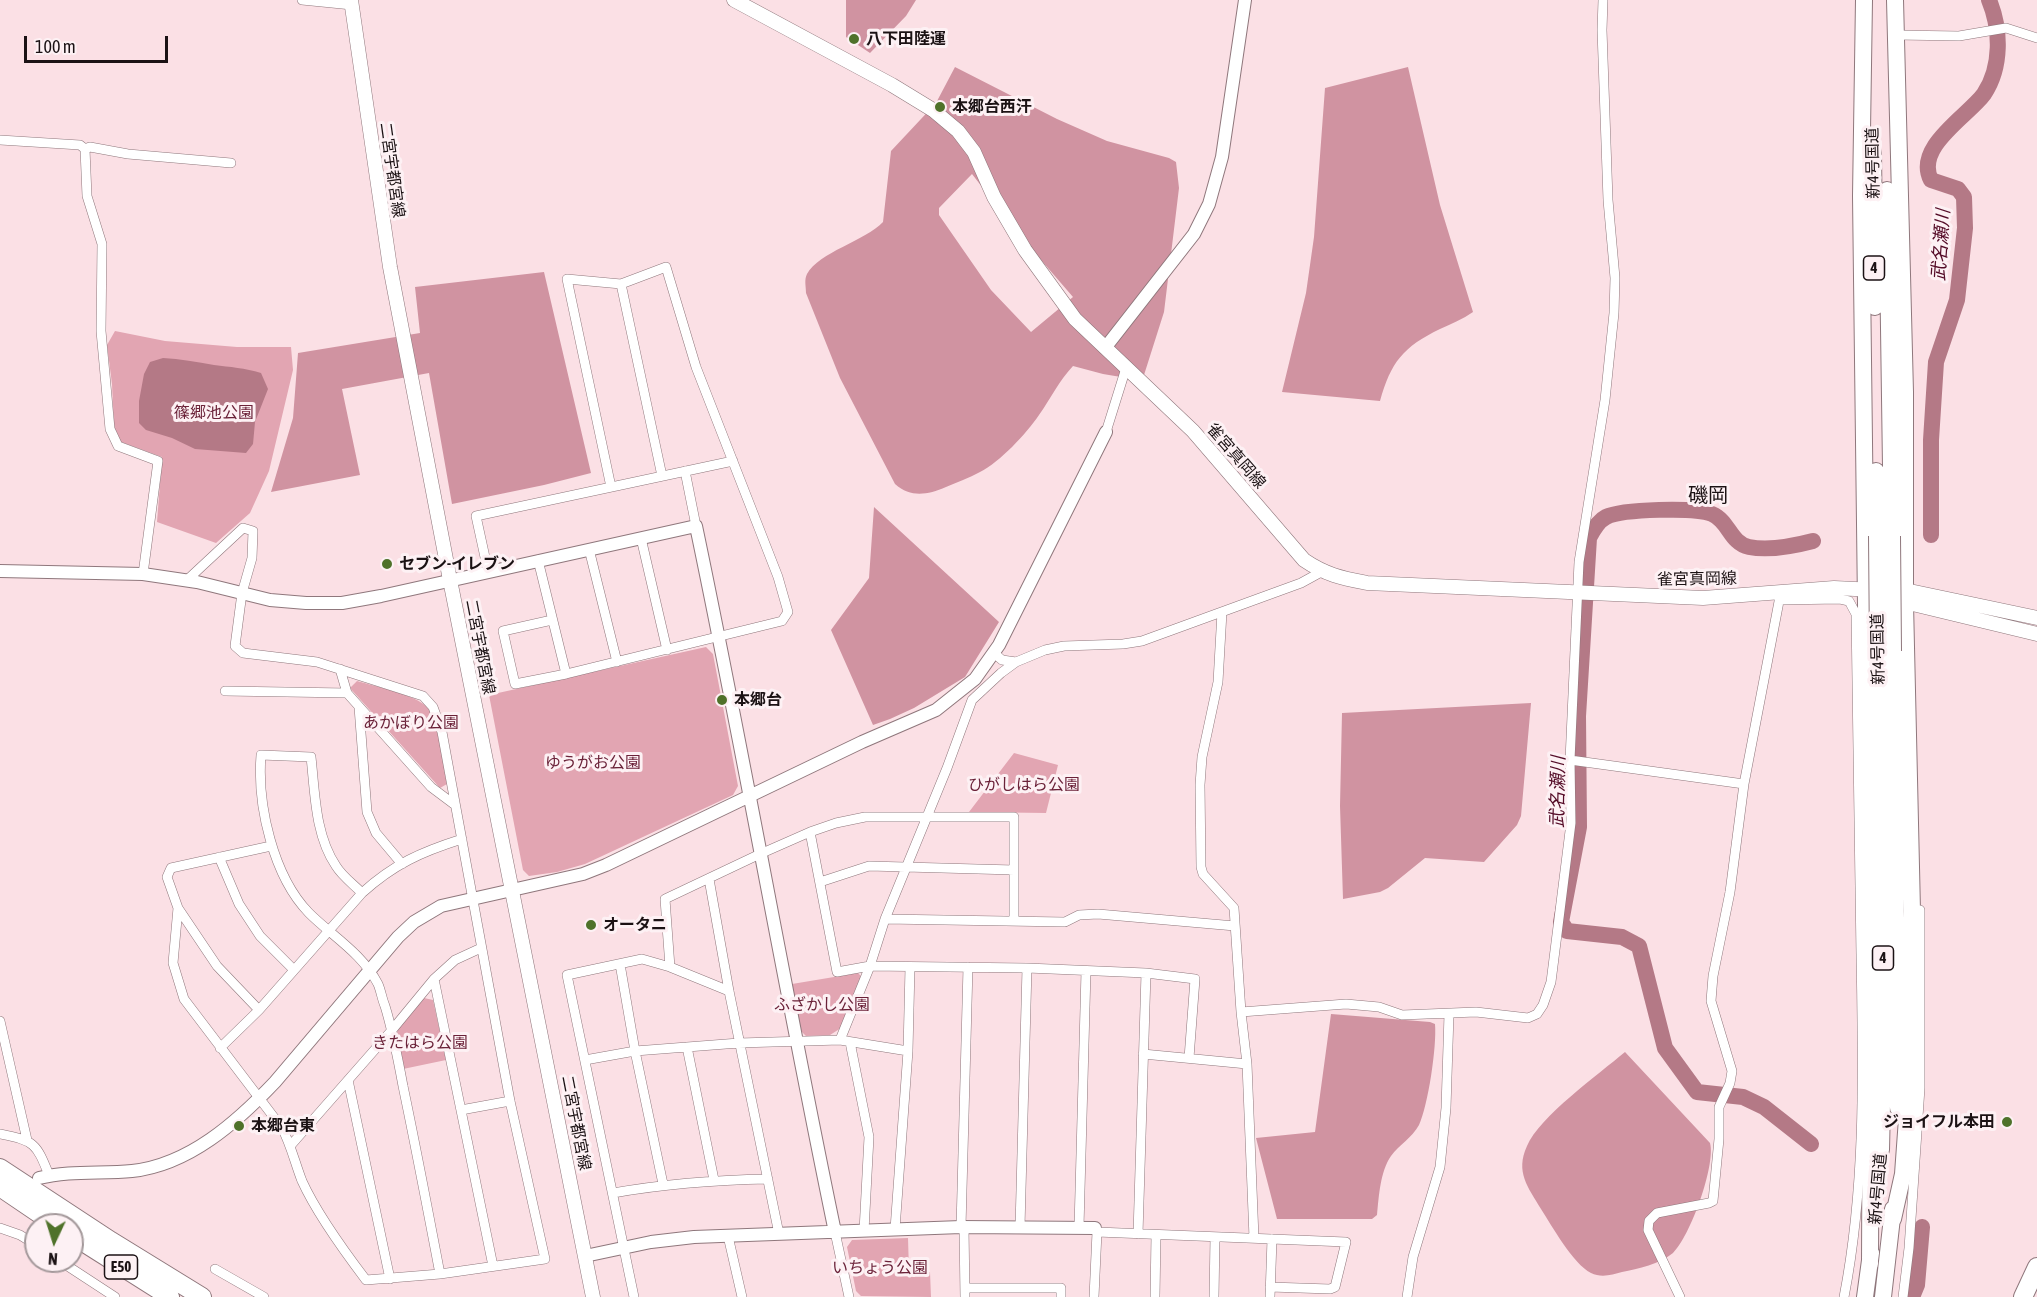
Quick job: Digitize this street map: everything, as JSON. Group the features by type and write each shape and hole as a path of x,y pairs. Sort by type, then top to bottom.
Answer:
{"highway":[{"path":"1864,0 1861,196 1871,991 1870,1264"},
{"name":"新4号国道","path":"1870,0 1898,1059 1893,1219 1883,1297"},
{"name":"新4号国道","path":"1884,536 1886,0"},
{"path":"1893,1219 1903,1174 1910,1077 1912,911 1905,596 1905,392 1895,0"},
{"name":"新4号国道","path":"1865,1297 1881,1157 1884,1088 1886,652"},
{"name":"E50","path":"0,1168 201,1297"},
{"path":"0,1187 38,1213"},
{"name":"E50","path":"84,1243 170,1297"},
{"path":"2023,1297 2037,1267"}],"main road":[{"name":"雀宮真岡線","path":"734,0 892,85 933,110 958,131 974,152 994,197 1038,269 1075,319 1193,431 1304,560 1321,572 1367,583 1703,598 1780,596 1834,588 1866,590 2037,618"},
{"name":"二宮宇都宮線","path":"352,3 390,267 511,889 594,1297"},
{"name":"雀宮真岡線","path":"1905,596 2037,634"}],"street":[{"path":"302,0 352,3"},
{"path":"1105,348 1194,234 1209,204 1222,157 1245,0"},
{"path":"1241,1012 1346,1004 1380,1007 1402,1015 1476,1012 1528,1018 1537,1014 1544,1005 1551,982 1571,823 1570,760 1579,562 1605,400 1614,314 1615,278 1607,177 1602,30 1604,0"},
{"path":"1897,35 1959,36 2006,28 2037,38"},
{"path":"0,140 80,146 85,149 90,147 128,154 231,163"},
{"path":"85,149 87,196 102,244 101,331 110,429 118,446 158,461 143,574"},
{"path":"552,620 503,631 515,684 719,638 782,621 788,612 778,577 696,367 666,267 621,284 567,279 611,487"},
{"path":"621,284 662,476"},
{"path":"0,1134 27,1140 39,1150 44,1177 135,1171 174,1161 204,1144 260,1098 398,937 428,912 474,897 583,874 606,865 862,742 936,710 975,679 994,653 1106,432 1126,368"},
{"path":"488,571 476,516 733,460"},
{"path":"685,471 795,1042 849,1297"},
{"path":"0,571 143,574 270,600 342,603 696,526"},
{"path":"177,908 173,963 176,979 184,999 282,1128 291,1145 302,1181 339,1244 366,1280 440,1274 545,1259 510,1101 442,732 433,708 423,696 340,669 317,662 243,653 235,646 242,593 252,558 253,531 243,528 186,581"},
{"path":"642,538 667,650"},
{"path":"589,549 617,662"},
{"path":"538,560 566,674"},
{"path":"864,1230 869,1137 845,1041 885,918 928,816 972,700 1016,662 1045,650 1064,646 1124,644 1142,641 1301,584 1321,572"},
{"path":"1680,1297 1648,1230 1649,1221 1658,1213 1713,1201 1719,1139 1719,1107 1730,1083 1732,1071 1712,1001 1713,976 1730,892 1744,784 1780,596 1849,601 1856,614 1862,1144 1857,1212 1844,1297"},
{"path":"1222,612 1218,682 1202,757 1201,867 1203,874 1234,908 1247,1064 1254,1238"},
{"path":"994,653 1002,660 1016,662"},
{"path":"340,669 347,693 431,787 455,805"},
{"path":"225,691 347,693"},
{"path":"359,706 367,812 376,833 402,864"},
{"path":"362,893 336,866 324,842 316,811 311,757 261,755 260,770 271,846 278,867 291,891 308,912 353,951 378,985 392,1030 440,1274"},
{"path":"1570,760 1744,784"},
{"path":"670,967 665,899 810,832 836,823 865,817 1014,817 1014,920"},
{"path":"810,832 837,972 870,966 1027,968 1146,973 1195,979 1189,1059"},
{"path":"220,1048 259,1010 362,893 380,877 422,852 462,839"},
{"path":"259,1010 217,966 177,908 167,877 171,868 271,846"},
{"path":"219,857 239,904 249,920 260,936 294,970"},
{"path":"820,882 869,866 1014,870"},
{"path":"709,879 729,991 779,1234"},
{"path":"1903,1297 1909,1248 1920,1088 1920,910"},
{"path":"885,918 1065,922 1079,915 1098,914 1235,926"},
{"path":"291,1145 392,1030 434,978 455,960 481,948"},
{"path":"634,1297 567,975 642,959 670,967 729,991"},
{"path":"620,964 635,1051 663,1185"},
{"path":"895,1229 908,1051 910,967"},
{"path":"968,968 962,1227 965,1293 1061,1288 1061,1297"},
{"path":"1020,1227 1027,968"},
{"path":"1079,1227 1086,971"},
{"path":"1138,1234 1146,973"},
{"path":"434,978 493,1266"},
{"path":"1407,1297 1413,1257 1440,1167 1446,1108 1449,1014"},
{"path":"0,1021 27,1140"},
{"path":"585,1060 635,1051 740,1043 845,1041 908,1051"},
{"path":"687,1047 714,1180"},
{"path":"1143,1054 1247,1064"},
{"path":"348,1080 390,1279"},
{"path":"461,1110 510,1101"},
{"path":"613,1193 714,1180 768,1179"},
{"path":"585,1256 662,1241 728,1236 962,1227 1079,1227 1138,1234 1254,1238 1346,1242 1335,1287 1270,1292 1272,1239"},
{"path":"0,1228 24,1238"},
{"path":"1094,1297 1096,1230"},
{"path":"1155,1297 1156,1235"},
{"path":"728,1236 742,1297"},
{"path":"1214,1297 1215,1237"},
{"path":"215,1269 264,1297"},
{"path":"78,1273 115,1297"}],"green space":[{"name":"篠郷池公園","path":"115,331 165,341 237,347 291,347 293,370 269,471 250,513 216,543 157,522 162,457 121,442 114,427 107,345"},
{"name":"ゆうがお公園","path":"706,647 713,654 738,786 733,795 585,864 557,872 529,876 523,870 489,695"},
{"name":"あかぼり公園","path":"357,681 404,695 427,707 437,732 447,784 440,788 350,688"},
{"name":"ひがしはら公園","path":"1014,753 1058,765 1046,813 969,812"},
{"name":"ふざかし公園","path":"858,973 861,976 841,1028 830,1035 806,1036 800,1030 792,984"},
{"name":"きたはら公園","path":"424,998 433,1000 446,1060 403,1069 396,1037 398,1029"},
{"name":"いちょう公園","path":"908,1238 909,1271 930,1272 931,1297 861,1296 856,1291 847,1247 852,1240"}],"shaded area":[{"path":"846,0 916,0 906,16 870,53 846,37"},
{"path":"955,67 1057,119 1107,141 1169,158 1176,162 1179,188 1164,312 1144,375 1139,380 1073,366 1027,431 996,462 980,472 939,490 919,494 907,491 895,484 840,378 806,293 805,281 807,274 821,259 865,235 883,222 891,151 936,103","holes":["972,174 1016,231 1073,297 1031,332 991,290 939,215 939,208"]},
{"path":"1408,67 1440,205 1473,312 1427,336 1408,349 1394,366 1380,401 1282,392 1306,293 1314,237 1325,88"},
{"path":"544,272 591,473 452,504 429,373 342,389 360,475 271,492 293,418 298,353 420,333 415,287"},
{"path":"163,358 261,373 268,389 255,422 253,444 246,453 195,449 172,438 146,430 139,423 139,401 144,374 150,362"},
{"path":"874,507 999,622 965,677 914,708 873,725 831,630 869,578"},
{"path":"1531,703 1521,816 1517,825 1484,862 1425,858 1380,892 1343,899 1340,806 1342,713"},
{"path":"1331,1014 1435,1024 1433,1061 1426,1104 1416,1130 1387,1162 1381,1184 1377,1215 1372,1219 1277,1219 1256,1138 1315,1132"},
{"path":"1625,1052 1710,1143 1711,1153 1705,1183 1694,1217 1680,1245 1673,1253 1649,1266 1610,1275 1599,1275 1591,1273 1577,1262 1563,1244 1528,1186 1522,1164 1527,1146 1544,1122 1571,1096"}],"waterway":[{"name":"武名瀬川","path":"1931,535 1931,440 1936,362 1957,300 1965,228 1964,197 1958,189 1931,180 1928,168 1930,156 1936,144 1984,94 1994,72 1998,48 1996,23 1989,0"},
{"name":"武名瀬川","path":"1811,1144 1764,1107 1743,1097 1697,1092 1665,1048 1639,946 1622,937 1567,931 1561,922 1579,827 1578,716 1589,538 1594,529 1603,519 1614,514 1691,510 1718,517 1733,537 1749,547 1773,548 1813,541"},
{"name":"武名瀬川","path":"1912,1297 1917,1285 1922,1227"}],"place":[{"name":"八下田陸運","path":"854,39"},
{"name":"本郷台西汗","path":"940,107"},
{"name":"セブン-イレブン","path":"387,564"},
{"name":"本郷台","path":"722,700"},
{"name":"オータニ","path":"591,925"},
{"name":"ジョイフル本田","path":"2007,1122"},
{"name":"本郷台東","path":"239,1126"}],"district":[{"name":"磯岡","path":"1708,496"}]}
